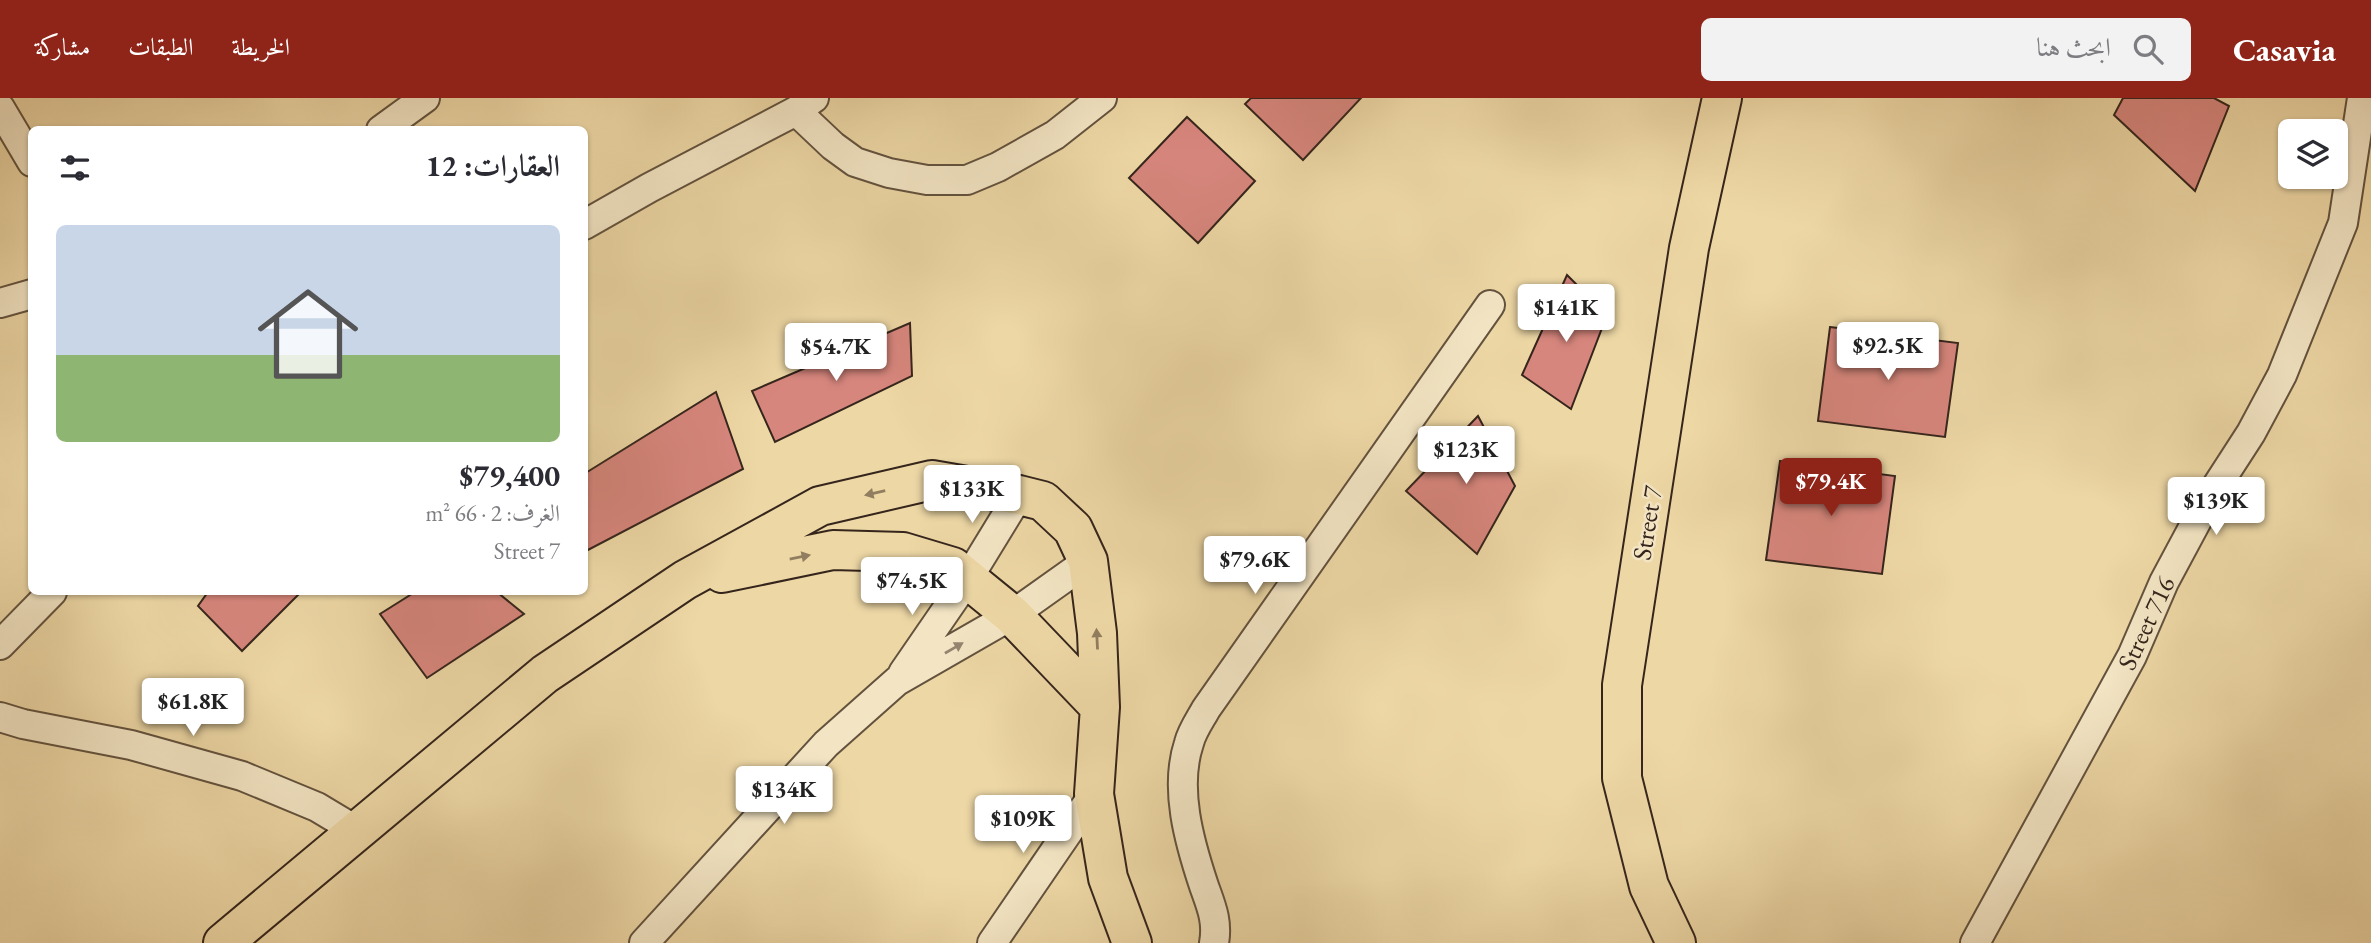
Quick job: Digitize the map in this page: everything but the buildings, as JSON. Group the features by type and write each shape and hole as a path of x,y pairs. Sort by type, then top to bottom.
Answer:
{"main road":[{"name":"Street 7","path":"1676,943 1649,886 1622,778 1622,685 1689,248 1722,98"},
{"path":"223,943 545,674 685,580 820,506 932,480 1043,501 1073,529 1088,561 1097,633 1100,707 1094,794 1108,878 1132,943"},
{"path":"685,580 833,550 903,552 953,566 1012,615 1100,707"}],"street":[{"path":"386,126 425,98"},
{"path":"588,223 805,105 833,146 855,162 889,173 927,180 967,180 998,167 1055,135 1102,98"},
{"name":"Street 716","path":"1975,943 2132,656 2164,583 2209,498 2282,375 2343,223 2362,98"},
{"path":"0,108 28,155"},
{"path":"0,303 28,295"},
{"path":"1214,943 1214,910 1204,886 1183,805 1182,775 1189,741 1206,709 1490,305"},
{"path":"897,681 967,580 1019,495"},
{"path":"644,943 826,744 897,681 1012,615 1088,561"},
{"path":"0,645 49,595"},
{"path":"0,717 131,745 242,776 317,807 357,831"},
{"path":"992,943 1094,794"}]}
